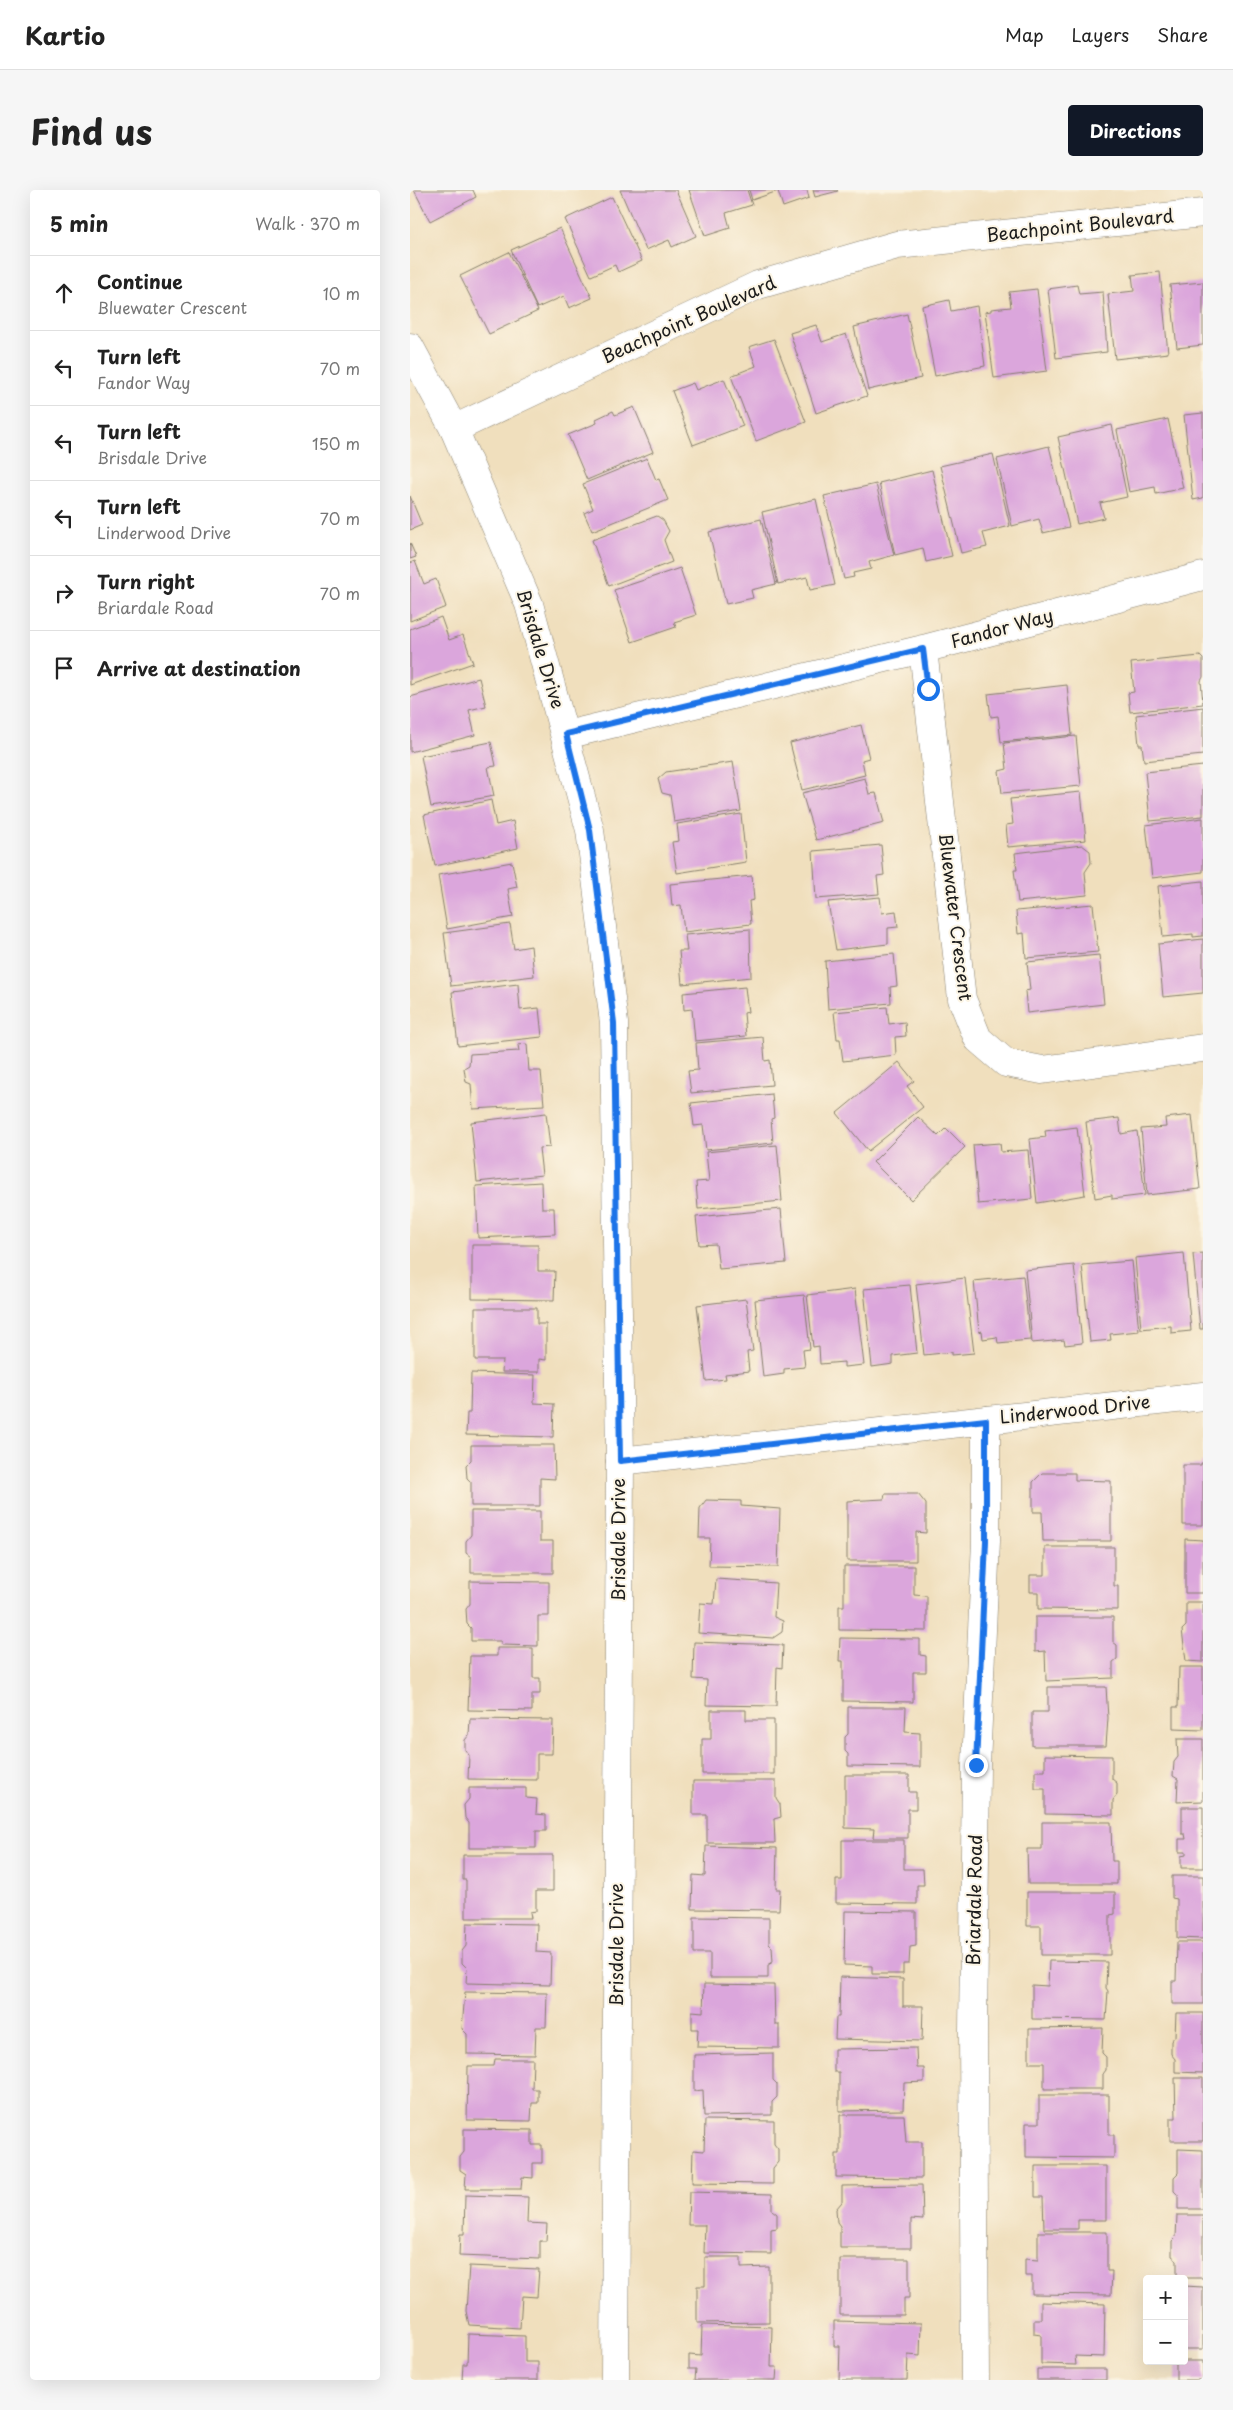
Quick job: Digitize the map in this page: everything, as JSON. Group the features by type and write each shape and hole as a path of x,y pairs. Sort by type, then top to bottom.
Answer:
{"street":[{"name":"Beachpoint Boulevard","path":"454,429 767,282 897,245 1203,212"},
{"name":"Brisdale Drive","path":"410,347 454,429 529,604 566,734 590,830 614,1023 620,1461 615,2380"},
{"name":"Fandor Way","path":"566,734 923,649 1203,576"},
{"name":"Bluewater Crescent","path":"923,649 962,999 978,1038 1006,1063 1042,1070 1203,1048"},
{"name":"Linderwood Drive","path":"620,1461 1203,1396"},
{"name":"Briardale Road","path":"975,2380 973,2033 976,1765 986,1541 986,1420"}],"building":[{"path":"414,190 473,190 476,197 430,221"},
{"path":"620,190 676,190 696,236 672,247 669,240 646,250"},
{"path":"689,190 747,190 752,205 726,213 730,228 705,236"},
{"path":"749,190 807,190 809,198 783,207 778,191 752,200"},
{"path":"813,190 837,190 838,191 815,197"},
{"path":"612,197 642,261 618,272 615,265 591,276 565,219"},
{"path":"560,228 592,298 569,308 564,296 537,308 511,250"},
{"path":"509,252 538,311 489,334 460,276"},
{"path":"1160,272 1168,353 1115,359 1108,294 1134,291 1132,275"},
{"path":"1203,282 1203,345 1177,348 1170,285"},
{"path":"1077,285 1079,294 1103,292 1107,352 1056,358 1048,289"},
{"path":"1037,289 1047,371 994,378 985,312 991,311 991,309 1011,307 1009,292"},
{"path":"949,300 951,311 977,306 985,366 935,376 922,306"},
{"path":"907,314 921,378 868,390 854,327"},
{"path":"816,325 822,342 846,334 867,396 816,413 790,333"},
{"path":"774,339 806,422 756,441 731,376 756,366 749,347"},
{"path":"724,379 743,426 693,445 672,391 693,383 696,390"},
{"path":"634,407 653,452 587,480 568,435 597,423 596,419 613,411 615,415"},
{"path":"1203,413 1203,498 1193,500 1184,415"},
{"path":"1168,419 1183,488 1156,494 1155,487 1129,492 1117,430"},
{"path":"1112,425 1127,497 1100,503 1104,518 1077,524 1058,437"},
{"path":"1049,446 1069,527 1043,533 1039,519 1012,526 997,459"},
{"path":"993,454 1010,526 983,533 987,547 961,553 940,466"},
{"path":"647,458 656,480 659,479 668,500 592,531 584,513 593,509 583,484"},
{"path":"932,470 952,556 926,562 923,548 895,555 879,483"},
{"path":"876,484 894,555 869,562 871,569 853,573 854,577 844,579 824,496"},
{"path":"410,496 422,525 410,530"},
{"path":"816,499 835,585 810,590 807,577 778,584 762,512"},
{"path":"657,516 663,520 669,531 664,540 672,562 609,586 592,540"},
{"path":"761,519 776,584 751,590 753,598 726,604 709,532"},
{"path":"410,543 416,557 410,559"},
{"path":"415,561 424,584 436,579 446,607 410,621 410,563"},
{"path":"680,568 696,615 674,622 676,627 632,642 614,590"},
{"path":"441,617 449,640 463,635 473,663 410,685 410,629"},
{"path":"1200,656 1203,659 1203,677 1201,681 1203,704 1130,712 1128,693 1134,692 1131,663"},
{"path":"479,678 486,706 469,710 475,735 410,752 410,697"},
{"path":"1067,685 1072,735 1001,742 998,716 991,717 988,694"},
{"path":"1203,707 1203,755 1144,761 1142,745 1139,745 1136,715"},
{"path":"861,725 869,758 862,760 865,775 802,790 790,743"},
{"path":"1076,736 1081,786 1002,793 999,771 1007,769 1004,743"},
{"path":"491,742 496,766 488,767 494,796 431,807 421,756"},
{"path":"733,762 741,811 674,822 670,795 662,793 658,779 666,772"},
{"path":"1203,766 1203,816 1150,821 1145,772"},
{"path":"865,778 869,794 876,793 884,823 816,840 802,793"},
{"path":"1081,792 1086,840 1008,847 1006,825 1013,824 1010,799"},
{"path":"491,800 496,825 513,821 518,848 435,866 424,815"},
{"path":"741,814 746,862 677,873 672,842 679,841 677,824"},
{"path":"1203,818 1203,872 1152,878 1146,825"},
{"path":"881,845 884,875 877,876 879,894 816,899 813,851"},
{"path":"1082,845 1090,851 1091,863 1085,872 1087,895 1018,902 1014,870 1017,870 1015,853"},
{"path":"512,862 517,887 508,889 513,917 447,929 438,875"},
{"path":"752,876 754,900 749,901 751,924 684,932 681,905 672,906 670,884"},
{"path":"1203,881 1203,936 1193,937 1193,934 1163,937 1158,886"},
{"path":"880,897 882,913 896,911 898,927 888,928 888,944 836,950 828,902"},
{"path":"1093,904 1098,952 1026,958 1024,933 1018,934 1016,911"},
{"path":"510,924 514,949 531,946 534,976 451,986 444,933"},
{"path":"750,929 751,977 682,984 679,951 687,951 685,935"},
{"path":"1203,939 1203,993 1163,997 1158,944"},
{"path":"894,954 897,986 890,987 891,1003 828,1009 825,961"},
{"path":"1099,955 1104,1004 1027,1013 1025,991 1030,990 1027,962"},
{"path":"518,984 520,1010 539,1008 542,1037 458,1046 452,992"},
{"path":"745,987 748,1012 744,1013 746,1036 695,1041 692,1009 684,1010 683,993"},
{"path":"887,1007 889,1024 905,1022 906,1036 895,1037 896,1055 843,1061 840,1039 837,1039 834,1012"},
{"path":"763,1037 765,1061 770,1060 772,1085 691,1093 688,1071 698,1070 696,1043"},
{"path":"527,1044 529,1071 541,1071 544,1105 473,1109 471,1084 466,1082 464,1068 469,1065 470,1054 519,1051 518,1045"},
{"path":"899,1062 914,1081 907,1086 923,1107 868,1151 837,1113"},
{"path":"772,1094 774,1118 771,1119 773,1143 706,1150 703,1125 694,1126 691,1103"},
{"path":"546,1113 550,1147 539,1148 542,1175 477,1182 471,1122"},
{"path":"1192,1115 1200,1189 1147,1195 1141,1129 1166,1127 1165,1118"},
{"path":"918,1117 938,1136 946,1128 965,1147 911,1200 873,1162"},
{"path":"1119,1118 1121,1134 1137,1131 1145,1195 1112,1199 1112,1195 1095,1198 1086,1122"},
{"path":"1077,1127 1085,1195 1037,1203 1030,1139 1046,1137 1045,1131"},
{"path":"1000,1143 1001,1152 1028,1150 1032,1199 978,1204 973,1145"},
{"path":"777,1145 782,1201 698,1209 696,1182 709,1181 706,1152"},
{"path":"541,1182 542,1208 554,1208 555,1234 478,1238 476,1186"},
{"path":"781,1209 786,1263 719,1269 716,1244 699,1245 696,1217"},
{"path":"472,1245 538,1245 538,1271 555,1271 554,1300 472,1299"},
{"path":"1184,1253 1191,1331 1171,1333 1171,1326 1141,1329 1135,1258"},
{"path":"1203,1253 1203,1329 1200,1329 1193,1254"},
{"path":"1132,1261 1139,1331 1110,1334 1111,1340 1090,1342 1082,1265"},
{"path":"1074,1265 1082,1343 1065,1345 1064,1340 1032,1343 1025,1270"},
{"path":"1023,1276 1030,1340 998,1343 997,1337 983,1339 982,1331 979,1332 974,1281"},
{"path":"965,1278 974,1353 952,1355 952,1352 924,1355 916,1284"},
{"path":"910,1285 917,1353 893,1356 893,1364 872,1367 864,1289"},
{"path":"855,1289 864,1365 844,1367 844,1362 820,1364 819,1346 813,1347 807,1295"},
{"path":"804,1295 810,1349 803,1350 805,1367 784,1369 784,1374 763,1377 755,1300"},
{"path":"746,1299 753,1351 747,1352 749,1371 725,1374 726,1379 706,1381 697,1305"},
{"path":"475,1308 537,1308 537,1324 546,1324 546,1360 539,1359 539,1372 502,1372 503,1360 475,1360"},
{"path":"471,1373 535,1375 534,1403 554,1404 553,1437 466,1435 467,1413 470,1413"},
{"path":"471,1445 554,1445 555,1479 540,1478 540,1506 471,1506 471,1482 467,1478 466,1465 471,1460"},
{"path":"1203,1463 1203,1525 1183,1525 1183,1465 1201,1465"},
{"path":"1042,1473 1075,1473 1075,1480 1111,1481 1111,1541 1043,1541 1042,1512 1033,1512 1033,1482"},
{"path":"885,1494 918,1494 926,1504 926,1533 916,1532 916,1561 847,1561 847,1501 884,1499"},
{"path":"706,1500 741,1501 741,1506 780,1509 778,1567 709,1566 710,1538 699,1538 700,1508"},
{"path":"471,1511 540,1511 540,1541 553,1541 553,1573 471,1573 471,1557 466,1553 466,1541 471,1535"},
{"path":"1185,1539 1203,1540 1203,1593 1185,1593"},
{"path":"1045,1547 1114,1547 1114,1586 1118,1586 1118,1610 1038,1609 1038,1592 1030,1592 1030,1575 1045,1575"},
{"path":"844,1566 914,1566 914,1595 927,1596 927,1631 839,1630 839,1606 844,1606"},
{"path":"716,1579 776,1583 774,1617 783,1621 782,1632 773,1638 698,1633 700,1603 714,1604"},
{"path":"470,1581 549,1582 549,1616 538,1616 538,1646 501,1645 501,1641 471,1641 471,1628 467,1624 466,1609 470,1604"},
{"path":"1186,1602 1203,1602 1203,1662 1186,1661 1182,1630 1186,1626"},
{"path":"1035,1617 1113,1617 1113,1642 1117,1645 1117,1659 1113,1662 1113,1678 1046,1681 1045,1651 1035,1652"},
{"path":"840,1638 920,1639 920,1655 926,1656 926,1672 913,1672 913,1702 843,1701 843,1661 839,1661"},
{"path":"694,1642 783,1645 782,1668 777,1667 776,1706 706,1705 707,1680 693,1679"},
{"path":"497,1648 533,1648 533,1678 540,1678 540,1694 532,1694 532,1711 468,1710 470,1656 497,1656"},
{"path":"1179,1667 1203,1667 1203,1730 1173,1729 1173,1707 1178,1707"},
{"path":"1048,1687 1106,1687 1108,1718 1106,1746 1032,1746 1032,1712 1048,1712"},
{"path":"848,1707 906,1707 905,1732 920,1733 920,1767 848,1766 845,1737 848,1734"},
{"path":"711,1710 746,1710 746,1720 774,1720 774,1774 702,1774 702,1739 711,1739"},
{"path":"470,1719 553,1720 552,1754 537,1754 537,1780 468,1779 469,1755 465,1750 465,1740 469,1735"},
{"path":"1177,1739 1203,1739 1203,1801 1177,1802 1178,1779 1173,1776 1174,1762 1178,1757"},
{"path":"1045,1755 1112,1756 1112,1779 1117,1783 1117,1795 1113,1800 1113,1815 1045,1814 1045,1789 1035,1789 1035,1771 1045,1771"},
{"path":"845,1775 909,1775 909,1792 916,1792 916,1809 908,1809 908,1838 873,1838 874,1829 845,1828"},
{"path":"693,1781 776,1781 776,1798 780,1804 781,1817 774,1819 775,1843 707,1843 707,1815 693,1815"},
{"path":"469,1788 526,1788 526,1798 537,1799 536,1814 546,1815 546,1831 536,1831 536,1848 469,1848 469,1823 465,1818 464,1805 469,1799"},
{"path":"1182,1807 1203,1807 1203,1868 1181,1868 1181,1856 1186,1855 1186,1852 1179,1852 1179,1839 1186,1839 1185,1834 1182,1834"},
{"path":"1042,1822 1111,1822 1112,1861 1117,1861 1117,1884 1028,1884 1027,1849 1042,1849"},
{"path":"842,1840 904,1840 904,1869 923,1869 924,1885 917,1885 917,1904 836,1903 836,1880 842,1880"},
{"path":"706,1846 777,1848 776,1889 780,1889 779,1910 692,1909 693,1875 705,1876"},
{"path":"463,1855 553,1855 553,1891 536,1891 536,1911 530,1912 531,1918 466,1918 466,1880 463,1880"},
{"path":"1172,1876 1203,1876 1203,1939 1177,1938 1177,1899 1172,1898"},
{"path":"1027,1892 1115,1892 1115,1914 1110,1915 1110,1955 1041,1955 1041,1926 1027,1926"},
{"path":"845,1911 916,1912 916,1946 910,1947 909,1964 903,1964 903,1974 872,1974 872,1966 844,1965"},
{"path":"694,1917 769,1918 769,1944 772,1947 773,1962 768,1965 768,1978 710,1978 710,1953 694,1953"},
{"path":"467,1923 537,1924 536,1952 551,1953 550,1985 466,1983 467,1968 462,1963 462,1951 466,1946"},
{"path":"1177,1942 1203,1942 1203,2004 1172,2004 1172,1981 1176,1981"},
{"path":"1049,1961 1107,1962 1106,2020 1032,2019 1032,1985 1048,1986"},
{"path":"840,1977 903,1979 903,2006 923,2006 922,2041 835,2039 836,2017 839,2017"},
{"path":"704,1984 774,1985 775,2024 779,2024 779,2048 697,2047 698,2029 692,2029 692,2011 703,2012"},
{"path":"465,1992 547,1993 546,2027 536,2027 535,2055 467,2054 467,2034 462,2029"},
{"path":"1176,2013 1203,2013 1203,2073 1175,2072 1175,2059 1171,2054 1171,2041 1175,2036"},
{"path":"1103,2028 1102,2053 1106,2057 1106,2070 1103,2074 1103,2089 1044,2089 1044,2063 1029,2063 1029,2029"},
{"path":"916,2048 917,2068 924,2068 924,2082 904,2083 903,2110 839,2111 839,2072 834,2072 834,2049"},
{"path":"773,2053 773,2080 777,2084 777,2097 772,2102 772,2115 704,2116 703,2090 694,2091 694,2055"},
{"path":"495,2059 533,2059 532,2089 538,2089 538,2103 532,2103 531,2121 467,2120 468,2066 494,2066"},
{"path":"1175,2078 1203,2078 1203,2141 1170,2141 1170,2118 1176,2118"},
{"path":"1039,2095 1109,2095 1109,2135 1114,2135 1114,2158 1026,2157 1026,2123 1039,2123"},
{"path":"840,2115 904,2115 906,2142 922,2142 922,2178 836,2177 836,2154 840,2154"},
{"path":"705,2120 774,2121 774,2144 778,2149 778,2162 773,2168 773,2184 692,2183 693,2150 704,2151"},
{"path":"464,2129 532,2130 532,2145 542,2145 542,2163 533,2163 533,2178 522,2177 521,2189 465,2189 466,2174 460,2170 460,2157 464,2152"},
{"path":"1178,2149 1203,2150 1203,2209 1178,2209 1178,2195 1174,2191 1174,2177 1178,2173"},
{"path":"1035,2166 1106,2166 1106,2220 1078,2220 1078,2229 1044,2229 1043,2197 1035,2197"},
{"path":"922,2185 923,2220 911,2219 911,2248 840,2248 840,2226 837,2222 836,2209 842,2202 842,2186"},
{"path":"689,2192 772,2194 772,2210 777,2214 777,2228 771,2229 771,2254 704,2253 705,2225 688,2225"},
{"path":"465,2195 528,2197 527,2223 547,2224 546,2241 540,2241 540,2259 459,2256 460,2234 464,2234"},
{"path":"1177,2215 1203,2215 1203,2278 1188,2278 1188,2275 1177,2275 1177,2260 1172,2256 1172,2241 1176,2237"},
{"path":"1038,2232 1107,2232 1107,2271 1112,2271 1111,2295 1032,2294 1032,2276 1025,2276 1025,2259 1038,2260"},
{"path":"705,2257 741,2257 741,2268 769,2267 769,2322 697,2323 697,2286 705,2286"},
{"path":"840,2259 909,2259 909,2298 904,2298 904,2315 840,2315"},
{"path":"469,2266 539,2269 537,2297 522,2296 520,2328 469,2325 466,2311"},
{"path":"1188,2286 1203,2287 1203,2349 1188,2349"},
{"path":"1041,2302 1105,2304 1104,2357 1075,2356 1076,2365 1041,2364 1041,2335 1034,2334 1034,2319 1041,2319"},
{"path":"834,2321 921,2323 920,2356 908,2355 907,2380 839,2380 840,2346 834,2346"},
{"path":"702,2325 772,2327 771,2367 777,2367 776,2380 695,2380 696,2369 689,2369 689,2355 701,2356"},
{"path":"468,2334 525,2336 525,2362 538,2362 538,2380 462,2380 463,2364 467,2364"},
{"path":"1188,2361 1203,2361 1203,2380 1176,2380 1176,2365 1188,2365"},
{"path":"1037,2369 1106,2369 1106,2380 1037,2380"}],"route":[{"path":"928,689 923,649 566,734 590,830 614,1023 620,1461 986,1420 986,1541 976,1765"}]}
